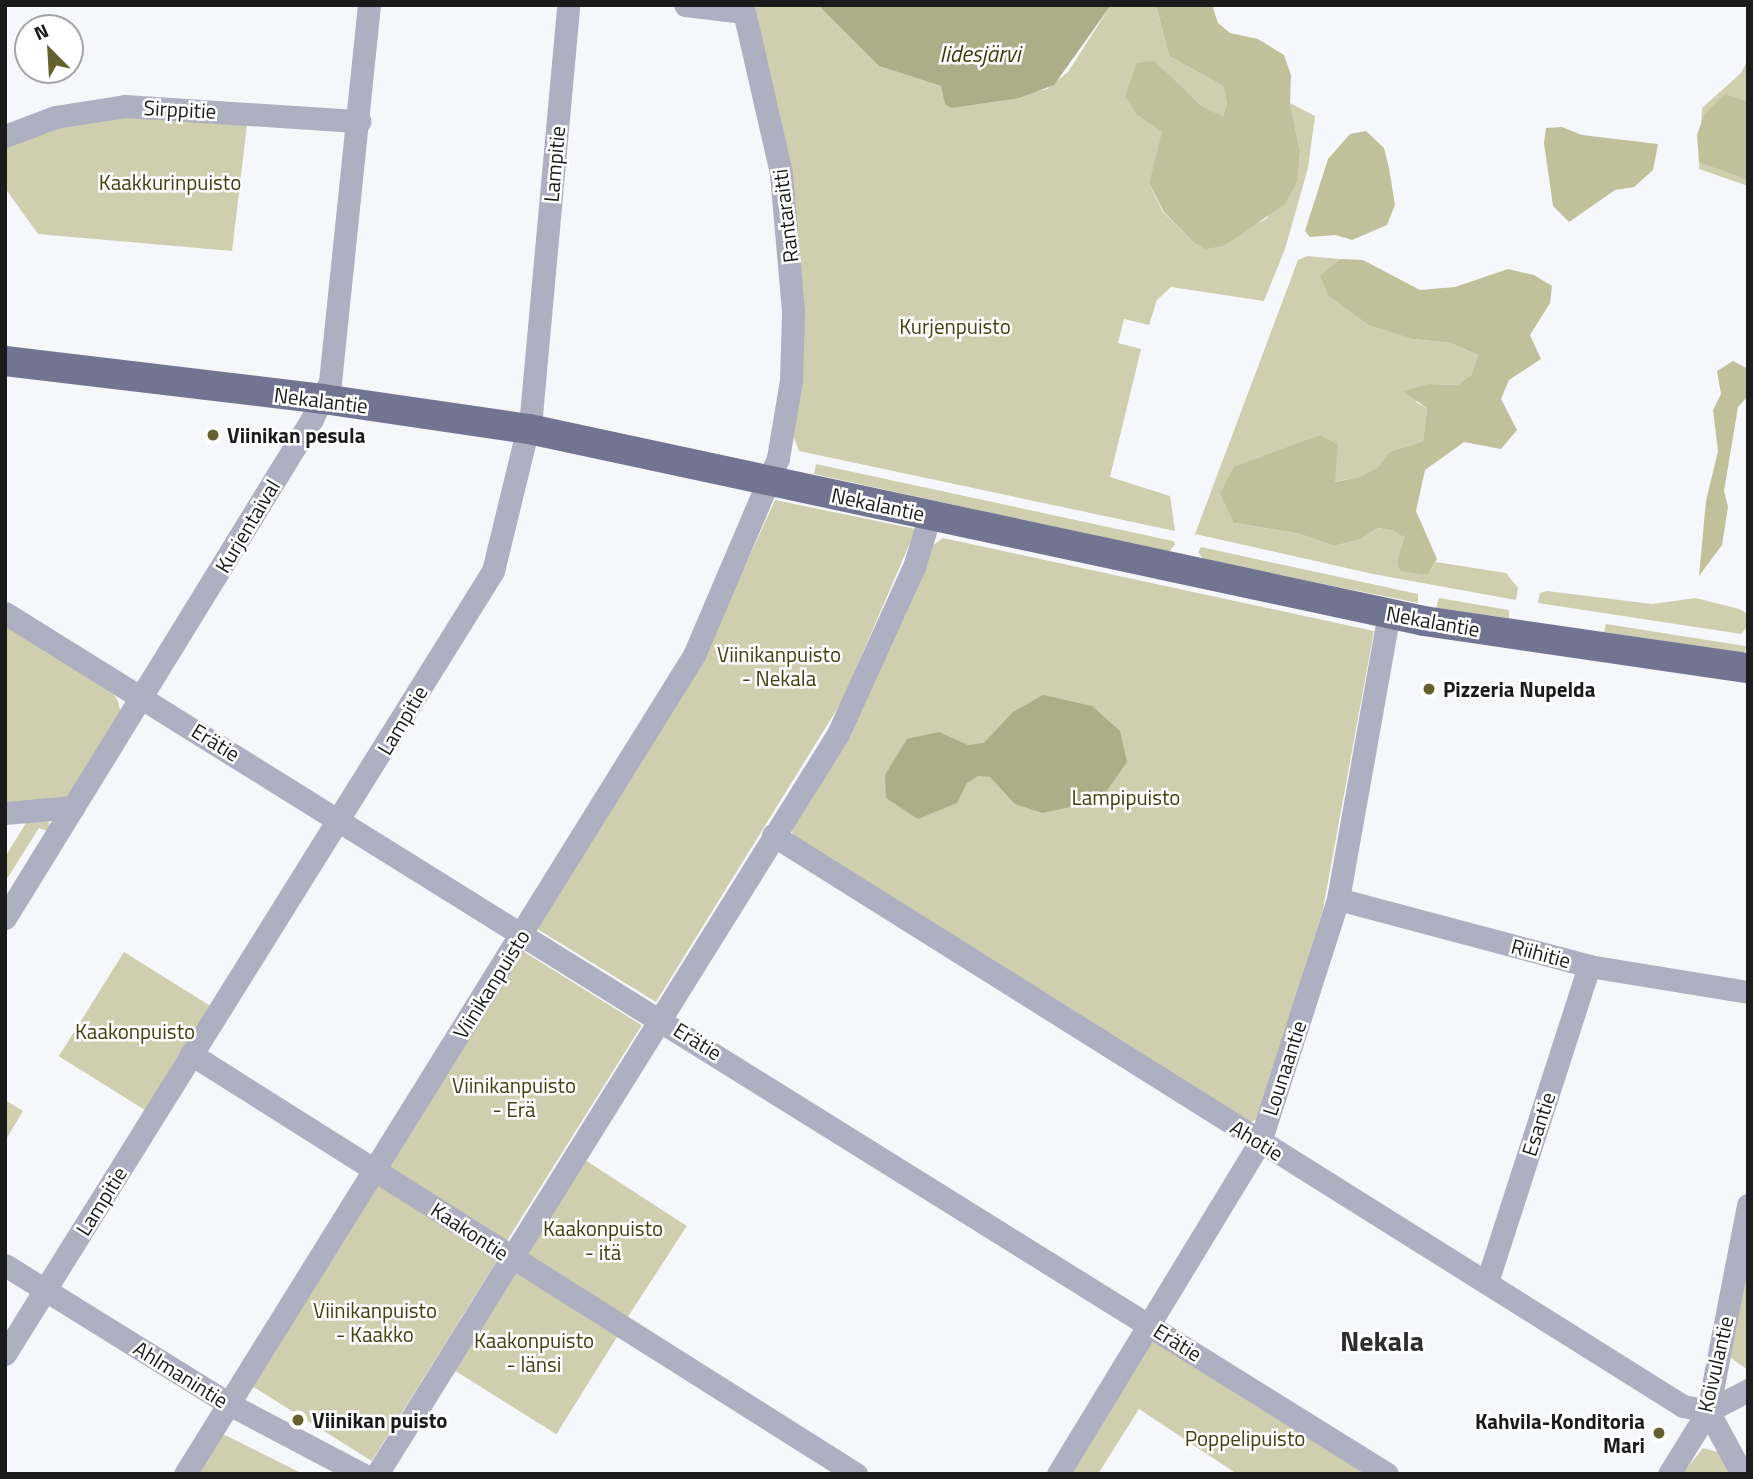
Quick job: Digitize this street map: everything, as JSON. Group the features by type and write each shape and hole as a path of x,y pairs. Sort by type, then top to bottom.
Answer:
{"main road":[{"name":"Nekalantie","path":"5,361 323,399 529,429 1389,614 1748,668"}],"street":[{"name":"Kurjentaival","path":"5,918 143,697 323,399 330,382 360,121 369,5"},
{"name":"Lampitie","path":"5,1353 191,1054 341,820 493,571 529,429 568,5"},
{"name":"Rantaraitti","path":"685,5 744,12 781,173 790,234 792,345 783,433 769,480"},
{"name":"Sirppitie","path":"5,136 55,117 125,106 360,121"},
{"name":"Viinikanpuisto","path":"185,1474 694,655 769,480"},
{"path":"377,1474 658,1016 838,734 915,564 930,515"},
{"name":"Erätie","path":"5,613 658,1016 1387,1474"},
{"name":"Lounaantie","path":"1058,1474 1261,1142 1338,899 1389,614"},
{"path":"5,813 74,807"},
{"name":"Ahotie","path":"773,835 1683,1406 1708,1412"},
{"name":"Riihitie","path":"1338,899 1589,966 1748,992"},
{"name":"Esantie","path":"1487,1282 1589,966"},
{"name":"Kaakontie","path":"191,1054 856,1474"},
{"name":"Koivulantie","path":"1669,1474 1708,1412 1748,1205"},
{"name":"Ahlmanintie","path":"5,1265 229,1404 362,1474"},
{"path":"1742,1474 1708,1412 1748,1390"}],"green space":[{"name":"Kurjenpuisto","path":"750,5 818,5 879,66 941,86 951,108 1047,89 1068,72 1111,5 1156,5 1169,56 1223,86 1227,103 1223,118 1202,106 1186,91 1137,115 1163,132 1149,183 1163,212 1192,241 1224,246 1242,230 1266,219 1298,180 1300,151 1290,103 1315,116 1308,168 1285,249 1264,301 1171,287 1157,300 1149,325 1124,319 1118,343 1141,349 1110,477 1170,496 1175,531 799,451 792,432 798,383"},
{"path":"1748,59 1748,186 1699,169 1702,108 1741,73"},
{"name":"Kaakkurinpuisto","path":"125,116 247,125 232,251 38,234 5,188 5,145 57,127"},
{"path":"1307,256 1340,259 1321,276 1413,339 1450,343 1478,355 1471,375 1458,385 1429,384 1416,402 1427,408 1423,441 1389,452 1380,467 1360,477 1334,482 1320,435 1278,452 1234,523 1300,534 1334,546 1361,539 1378,528 1394,531 1404,536 1397,561 1428,575 1436,562 1506,573 1518,588 1516,600 1373,574 1195,534 1298,260"},
{"path":"816,464 1173,541 1175,544 1169,552 814,474"},
{"name":"Viinikanpuisto - Nekala","path":"775,500 916,529 842,701 656,1002 534,927 705,654"},
{"name":"Lampipuisto","path":"943,538 1374,631 1323,909 1258,1119 1246,1124 797,842 792,832 795,821 932,546"},
{"path":"1201,547 1418,594 1418,603 1204,560 1198,552"},
{"path":"1547,591 1652,604 1696,598 1739,609 1746,613 1747,627 1741,634 1538,603 1540,593"},
{"path":"1439,598 1509,610 1509,618 1436,608"},
{"path":"5,623 111,690 118,701 121,715 74,794 62,801 5,802"},
{"path":"1606,624 1747,647 1744,653 1604,632"},
{"path":"31,815 49,819 49,832 39,828 5,882 5,857"},
{"name":"Viinikanpuisto - Erä","path":"523,951 642,1025 506,1243 387,1169"},
{"name":"Kaakonpuisto","path":"124,952 211,1006 145,1110 59,1056"},
{"path":"5,1100 23,1111 5,1141"},
{"name":"Kaakonpuisto - itä","path":"582,1158 687,1226 624,1323 519,1255"},
{"name":"Viinikanpuisto - Kaakko","path":"378,1183 498,1258 372,1461 251,1386"},
{"path":"1748,1248 1748,1370 1731,1358 1729,1347"},
{"name":"Kaakonpuisto - länsi","path":"511,1269 618,1336 556,1434 450,1367"},
{"name":"Poppelipuisto","path":"1151,1340 1371,1474 1237,1474 1139,1409 1098,1474 1067,1474"},
{"path":"221,1433 303,1474 194,1474"},
{"path":"1703,1448 1722,1453 1733,1474 1682,1474"}],"shaded area":[{"path":"1156,5 1212,5 1218,23 1230,33 1258,39 1284,55 1291,75 1290,103 1300,151 1298,180 1285,204 1224,246 1205,249 1192,241 1164,212 1149,183 1162,132 1137,115 1125,96 1137,63 1154,61 1202,106 1223,117 1227,103 1223,86 1169,56"},
{"path":"1725,94 1748,102 1748,180 1699,162 1697,135 1704,115"},
{"path":"1562,127 1582,135 1658,144 1653,170 1634,187 1615,190 1569,222 1553,206 1544,143 1546,128"},
{"path":"1366,131 1384,148 1389,168 1395,205 1387,225 1352,240 1336,235 1310,237 1305,231 1328,159 1350,134"},
{"path":"1340,259 1363,260 1420,290 1455,287 1508,269 1534,275 1552,286 1550,303 1530,335 1541,359 1509,380 1501,399 1517,430 1501,449 1464,442 1425,470 1416,511 1437,559 1428,575 1400,571 1397,561 1404,537 1394,531 1378,528 1361,539 1334,546 1300,534 1234,523 1220,493 1234,467 1320,435 1338,445 1335,482 1360,477 1379,467 1389,452 1423,441 1427,408 1403,391 1429,384 1458,385 1471,375 1478,355 1450,343 1413,339 1369,325 1329,296 1320,276"},
{"path":"1733,361 1748,369 1748,396 1738,407 1724,491 1728,507 1722,545 1699,576 1706,501 1718,451 1713,410 1721,394 1717,371"}],"water":[{"name":"Iidesjärvi","path":"818,5 1111,5 1054,85 1019,98 951,108 945,104 941,86 879,66"},
{"path":"1043,695 1092,706 1120,731 1127,762 1106,792 1071,807 1042,813 1015,804 990,777 978,776 967,783 957,803 918,819 886,798 885,775 907,739 939,732 968,745 984,743 1013,712"}],"place":[{"name":"Viinikan pesula","path":"213,435"},
{"name":"Pizzeria Nupelda","path":"1429,689"},
{"name":"Viinikan puisto","path":"298,1420"},
{"name":"Kahvila-Konditoria Mari","path":"1659,1433"}],"district":[{"name":"Nekala","path":"1382,1341"}]}
